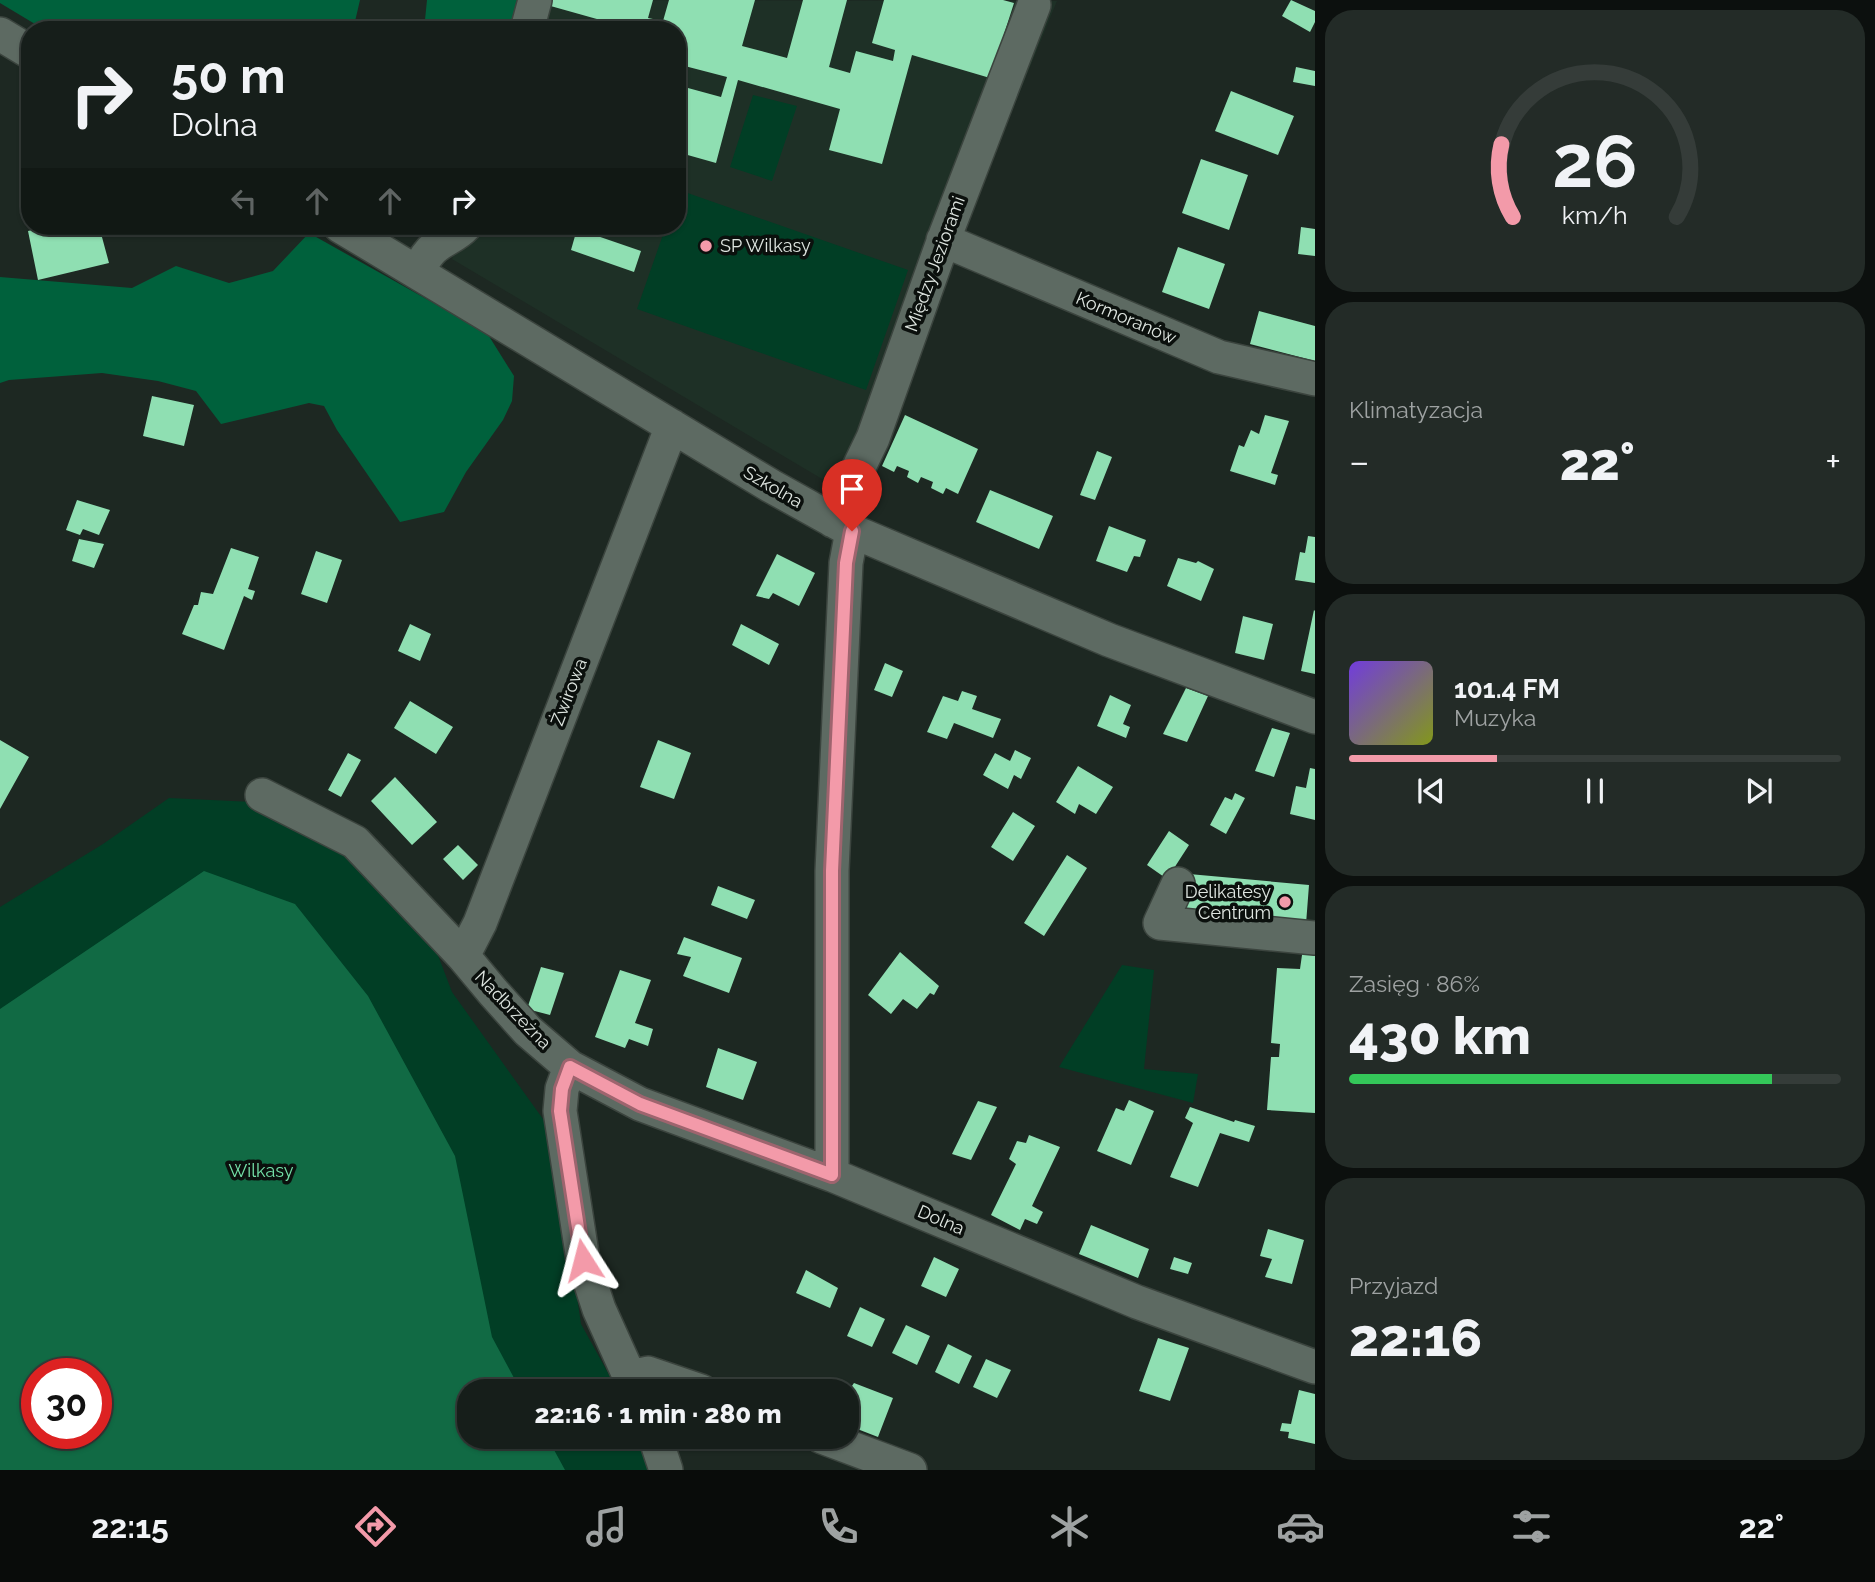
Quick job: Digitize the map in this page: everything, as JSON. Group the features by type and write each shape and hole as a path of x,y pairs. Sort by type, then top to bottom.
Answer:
{"street":[{"path":"529,21 535,0"},
{"name":"Między Jeziorami","path":"832,1175 832,871 846,563 842,526 943,240 1034,5"},
{"path":"0,34 21,47"},
{"name":"Szkolna","path":"356,235 842,526 1108,640 1315,718"},
{"path":"418,271 436,246 455,235"},
{"name":"Kormoranów","path":"943,240 1219,357 1315,379"},
{"name":"Żwirowa","path":"463,956 480,923 672,426"},
{"name":"Nadbrzeżna","path":"262,795 355,842 463,956 528,1031 570,1067"},
{"path":"1178,884 1160,923 1277,941 1315,938"},
{"path":"570,1067 562,1089 560,1111 583,1260 595,1298 631,1379"},
{"name":"Dolna","path":"570,1067 640,1104 832,1175 1137,1302 1315,1367"},
{"path":"640,1379 648,1373 666,1379"},
{"path":"659,1449 666,1470"},
{"path":"853,1449 910,1470"}],"shaded area":[{"path":"0,0 360,0 355,21 30,21 0,3"},
{"path":"427,0 542,0 538,21 425,21"},
{"name":"SP Wilkasy","path":"522,0 1057,1 854,498 452,259 459,235 686,235 686,21 516,21"},
{"path":"307,235 313,235 487,333 514,376 512,401 503,420 466,472 444,512 400,522 337,430 324,406 309,403 221,424 196,391 158,381 102,373 9,380 0,383 0,277 132,288 176,266 229,283 273,271"},
{"name":"Wilkasy","path":"204,871 295,904 368,996 455,1156 492,1337 515,1379 457,1379 457,1449 554,1449 565,1470 0,1470 0,1009"}],"green space":[{"path":"753,95 797,106 772,181 730,167"},
{"path":"686,192 908,270 866,390 637,309 663,235 686,235"},
{"name":"Wilkasy","path":"169,798 253,802 373,867 431,937 452,992 553,1133 581,1324 611,1379 457,1379 457,1449 646,1449 652,1470 0,1470 0,907 103,844"},
{"path":"1122,965 1154,970 1144,1069 1198,1074 1193,1103 1059,1067"}],"building":[{"path":"548,0 653,0 648,18 663,21 604,21 547,5"},
{"path":"669,0 755,0 742,46 787,58 803,0 847,0 829,67 850,73 856,51 893,61 895,50 872,43 884,0 1003,0 1014,3 990,78 912,55 882,164 829,150 840,109 738,80 716,163 686,155 686,87 721,97 727,77 686,66 686,21 663,21"},
{"path":"1291,0 1315,11 1315,22 1310,32 1282,16"},
{"path":"1296,67 1315,71 1315,86 1293,82"},
{"path":"1231,91 1294,116 1278,155 1215,131"},
{"path":"1201,159 1248,175 1229,230 1182,213"},
{"path":"1301,227 1315,229 1315,256 1298,254"},
{"path":"29,235 101,235 109,263 38,280"},
{"path":"575,235 594,235 641,251 634,272 571,250"},
{"path":"1178,247 1225,264 1209,309 1162,292"},
{"path":"1259,311 1315,326 1315,361 1250,344"},
{"path":"152,396 194,405 184,446 143,436"},
{"path":"905,415 978,449 958,494 946,488 943,494 931,488 933,482 921,477 918,483 907,477 909,471 897,466 894,472 882,466"},
{"path":"1265,415 1289,421 1271,473 1278,475 1275,485 1230,471 1239,445 1244,447 1251,430 1259,434"},
{"path":"1097,451 1112,457 1095,500 1080,495"},
{"path":"990,490 1053,516 1039,549 976,522"},
{"path":"77,500 110,510 99,535 83,529 80,535 66,530"},
{"path":"1109,526 1146,540 1140,557 1134,556 1127,572 1096,561"},
{"path":"1308,536 1315,537 1315,583 1295,580 1300,552 1305,553"},
{"path":"79,539 104,544 94,568 72,561"},
{"path":"231,548 259,557 248,589 255,591 252,600 244,596 224,650 182,634 194,605 198,605 201,592 213,594"},
{"path":"316,551 342,560 327,603 301,594"},
{"path":"777,554 815,573 799,606 773,593 769,599 756,596"},
{"path":"1178,558 1196,563 1198,561 1214,569 1201,601 1167,586"},
{"path":"1315,611 1315,674 1301,671"},
{"path":"1243,616 1273,624 1264,660 1235,653"},
{"path":"410,624 431,634 420,661 398,651"},
{"path":"741,624 779,644 769,665 732,645"},
{"path":"885,663 903,671 892,697 874,690"},
{"path":"1186,688 1208,696 1187,742 1163,734"},
{"path":"962,691 977,696 972,709 1001,719 993,738 954,723 947,739 927,732 943,696 958,701"},
{"path":"1110,695 1131,705 1123,724 1130,727 1126,738 1097,726"},
{"path":"410,701 453,727 436,754 394,728"},
{"path":"1272,728 1290,733 1274,777 1255,771"},
{"path":"0,740 29,757 0,809"},
{"path":"658,740 691,753 674,799 640,787"},
{"path":"1015,750 1031,758 1021,779 1014,775 1008,789 983,775 995,753 1010,761"},
{"path":"348,753 361,760 341,797 328,790"},
{"path":"1078,766 1113,787 1096,814 1079,804 1075,814 1056,802"},
{"path":"1310,768 1315,769 1315,820 1290,814 1296,786 1306,788"},
{"path":"395,777 437,822 412,845 371,801"},
{"path":"1235,793 1245,798 1226,834 1210,825 1225,797 1232,800"},
{"path":"1013,812 1035,826 1013,861 991,847"},
{"path":"1169,831 1189,845 1167,879 1147,865"},
{"path":"458,845 478,865 463,880 443,859"},
{"path":"1067,855 1087,868 1044,936 1024,923"},
{"path":"1189,874 1309,885 1306,924 1185,913"},
{"path":"718,886 755,900 747,919 711,905"},
{"path":"684,937 742,958 729,993 683,976 691,957 677,954"},
{"path":"1303,948 1315,949 1315,1113 1267,1110 1271,1057 1279,1057 1280,1044 1271,1043 1277,968 1300,969"},
{"path":"900,952 939,986 934,995 930,993 917,1009 903,999 891,1014 868,995"},
{"path":"541,967 564,973 550,1015 527,1009"},
{"path":"620,970 651,980 635,1023 653,1029 648,1046 629,1039 625,1048 595,1037"},
{"path":"718,1048 757,1062 743,1100 706,1087"},
{"path":"1129,1100 1154,1111 1131,1165 1097,1151 1116,1108 1124,1111"},
{"path":"978,1101 997,1107 971,1160 952,1154"},
{"path":"1190,1107 1255,1126 1249,1142 1220,1133 1198,1187 1170,1177 1193,1123 1185,1118"},
{"path":"1029,1135 1060,1147 1032,1206 1043,1212 1037,1224 1025,1219 1020,1230 991,1215 1016,1164 1009,1159 1017,1141 1026,1143"},
{"path":"1091,1225 1149,1249 1138,1278 1079,1254"},
{"path":"1268,1229 1304,1240 1292,1284 1265,1277 1272,1259 1260,1256"},
{"path":"934,1257 959,1269 946,1297 921,1286"},
{"path":"1174,1257 1192,1263 1188,1274 1170,1269"},
{"path":"806,1270 838,1288 830,1308 796,1293"},
{"path":"860,1307 885,1319 872,1347 847,1336"},
{"path":"906,1325 930,1336 917,1365 892,1353"},
{"path":"1158,1338 1189,1348 1170,1401 1139,1391"},
{"path":"948,1344 972,1356 959,1384 935,1372"},
{"path":"986,1359 1011,1370 997,1398 973,1387"},
{"path":"859,1385 893,1398 878,1437 859,1430"},
{"path":"1299,1390 1315,1394 1315,1444 1288,1438 1289,1432 1280,1431 1282,1423 1291,1424"}],"place":[{"name":"SP Wilkasy","path":"706,246"},
{"name":"Delikatesy Centrum","path":"1285,902"}],"route":[{"path":"583,1260 560,1111 562,1089 570,1067 640,1104 832,1175 832,871 846,563 852,531"}]}
